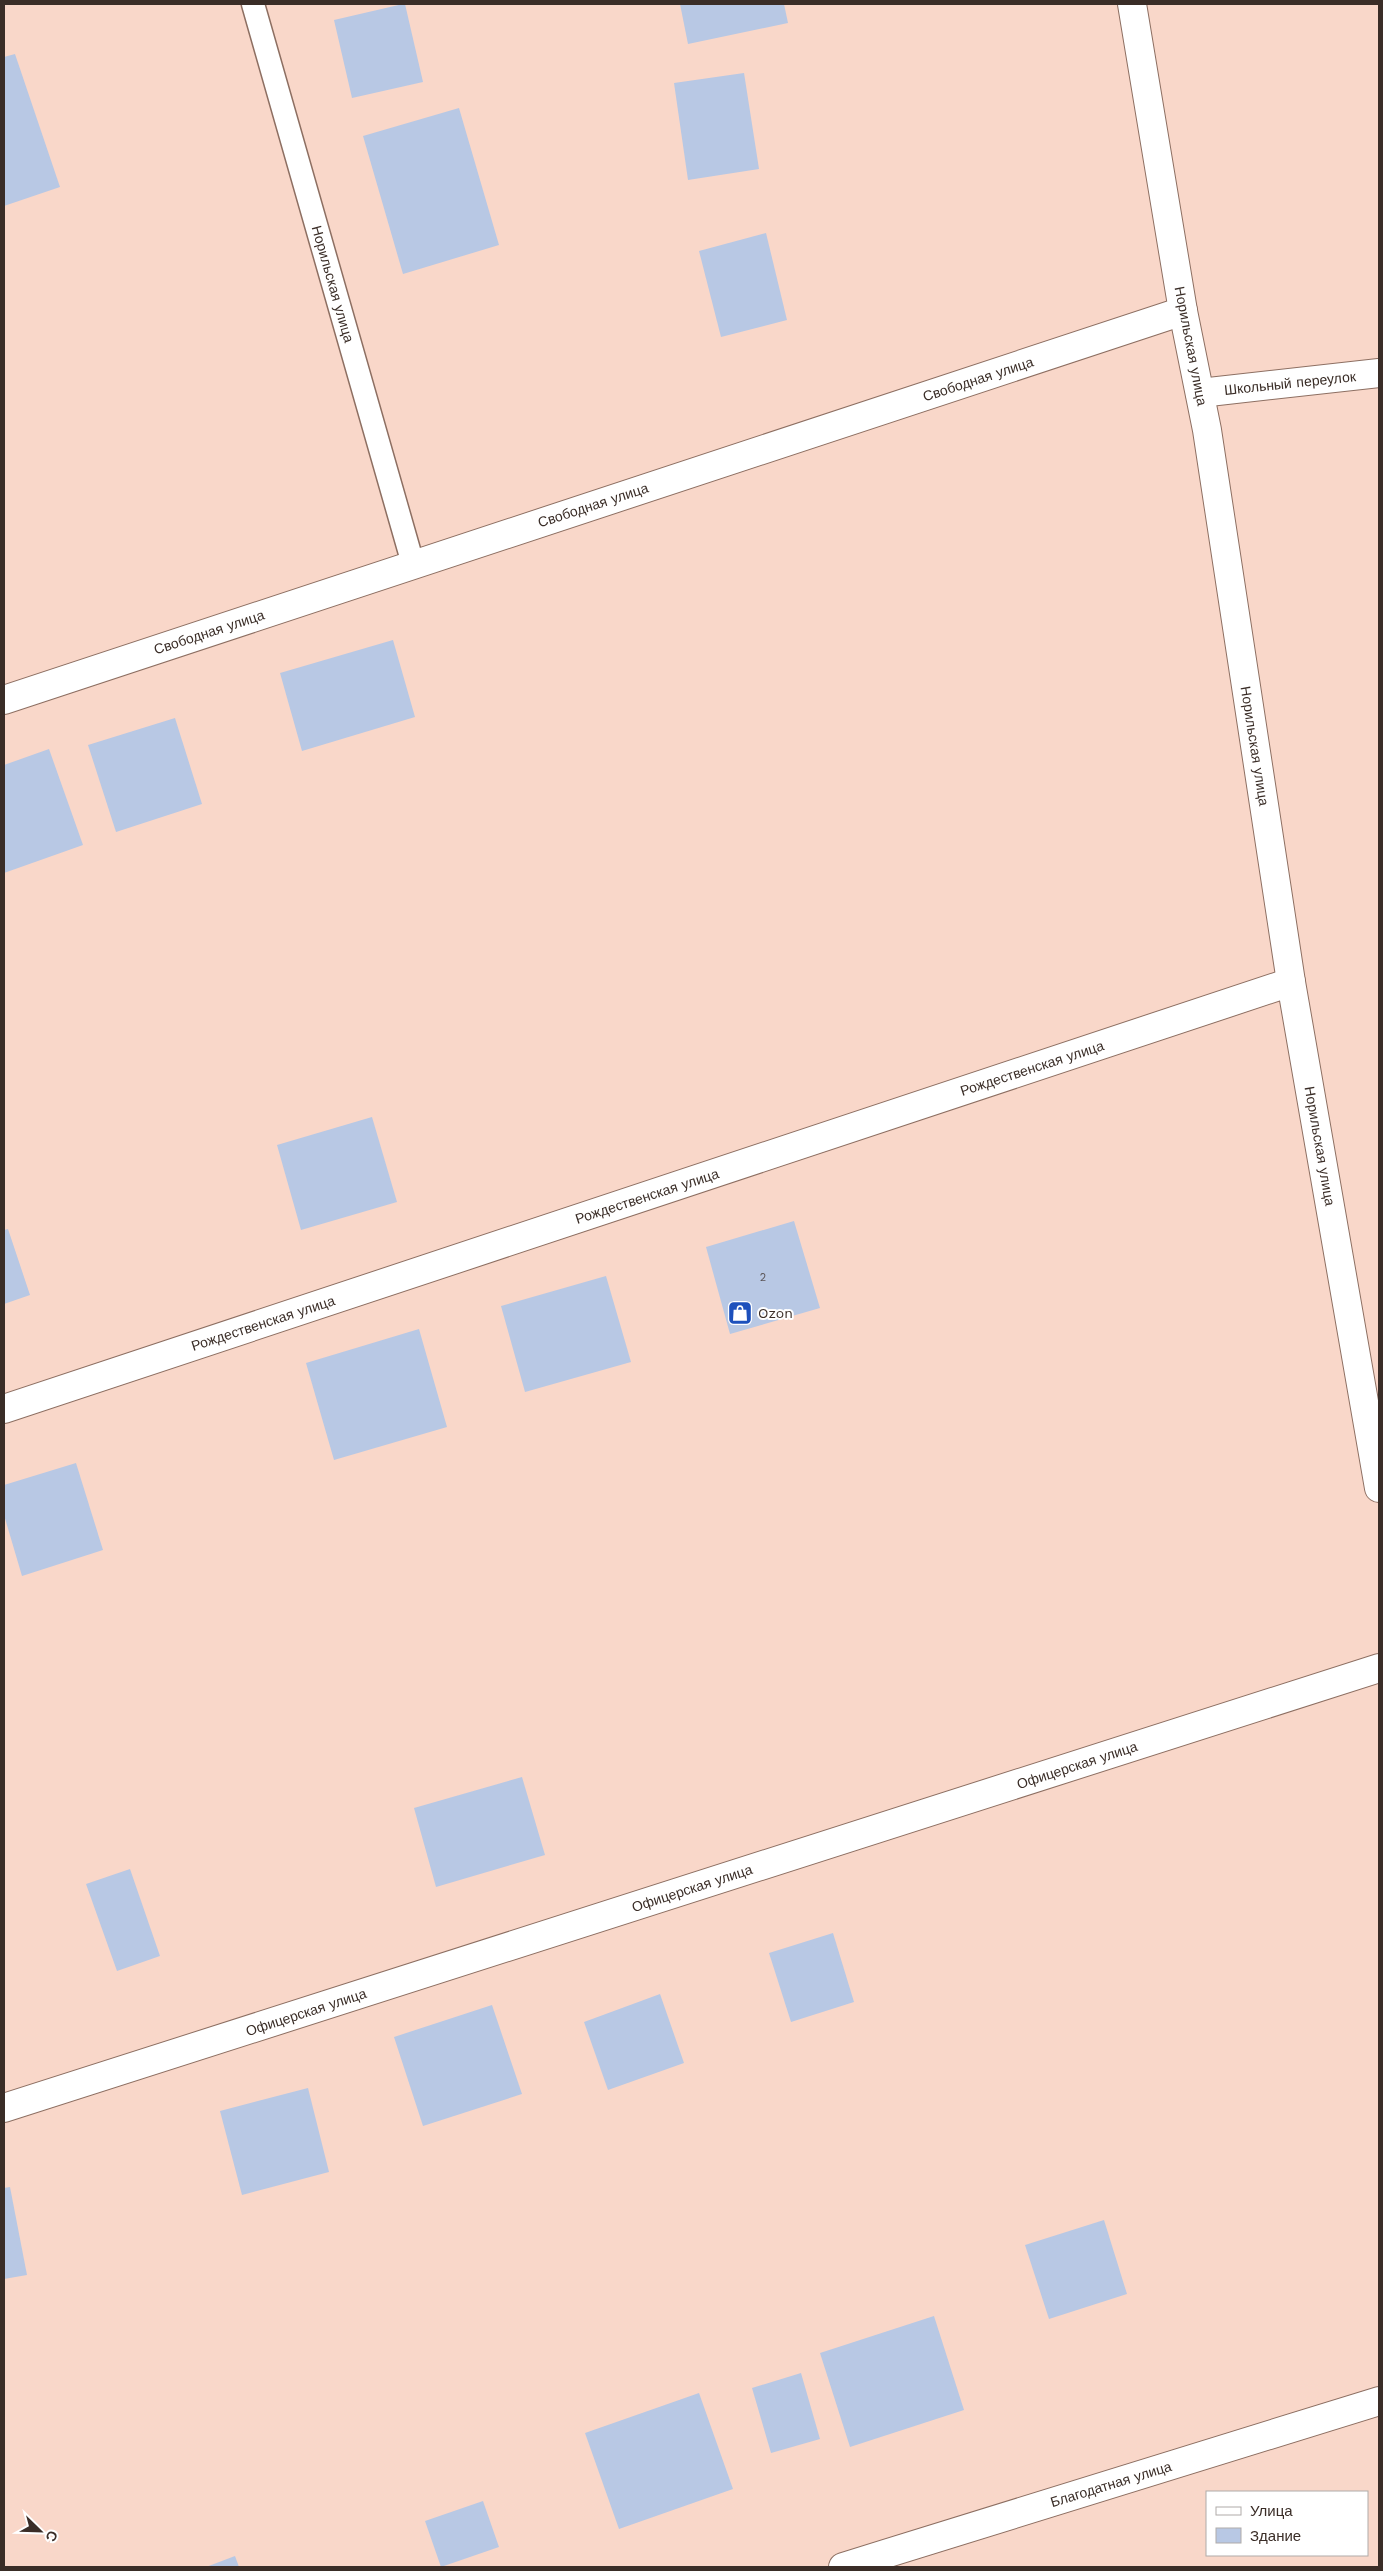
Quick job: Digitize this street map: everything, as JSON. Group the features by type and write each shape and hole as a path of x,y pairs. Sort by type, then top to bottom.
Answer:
{"street":[{"name":"Норильская улица","path":"1132,4 1183,311 1200,393 1291,982 1379,1488"},
{"name":"Свободная улица","path":"4,700 1183,311"},
{"name":"Школьный переулок","path":"1200,393 1379,373"},
{"name":"Рождественская улица","path":"4,1409 1291,982"},
{"name":"Офицерская улица","path":"4,2108 1379,1668"},
{"name":"Благодатная улица","path":"843,2567 1379,2401"}],"lane":[{"name":"Норильская улица","path":"253,4 413,564"}],"building":[{"path":"405,4 423,82 352,98 334,20"},
{"path":"680,4 784,4 788,23 688,44"},
{"path":"15,54 60,187 4,206 4,57"},
{"path":"744,73 759,169 688,180 674,83"},
{"path":"459,108 499,245 403,274 363,136"},
{"path":"766,233 787,320 721,337 699,251"},
{"path":"393,640 415,717 302,751 280,673"},
{"path":"175,718 202,804 116,832 88,745"},
{"path":"49,749 83,845 4,873 4,765"},
{"path":"372,1117 397,1202 301,1230 277,1145"},
{"path":"794,1221 820,1308 730,1334 706,1247"},
{"path":"8,1229 30,1295 4,1304 4,1230"},
{"path":"606,1276 631,1362 525,1392 501,1306"},
{"path":"419,1329 447,1427 334,1460 306,1363"},
{"path":"76,1463 103,1550 22,1576 4,1515 4,1485"},
{"path":"522,1777 545,1855 436,1887 414,1808"},
{"path":"130,1869 160,1956 117,1971 86,1884"},
{"path":"833,1933 854,2002 791,2022 769,1953"},
{"path":"660,1994 684,2063 608,2090 584,2022"},
{"path":"492,2005 522,2094 423,2126 394,2037"},
{"path":"308,2088 329,2172 242,2195 220,2111"},
{"path":"10,2187 27,2275 4,2279 4,2188"},
{"path":"1104,2220 1127,2294 1049,2319 1025,2245"},
{"path":"934,2316 964,2410 850,2447 820,2353"},
{"path":"801,2373 820,2439 771,2453 752,2388"},
{"path":"699,2393 733,2489 619,2529 585,2433"},
{"path":"483,2501 499,2547 441,2567 425,2521"},
{"path":"235,2556 239,2567 206,2567"}],"place":[{"name":"Ozon","path":"740,1313"}]}
